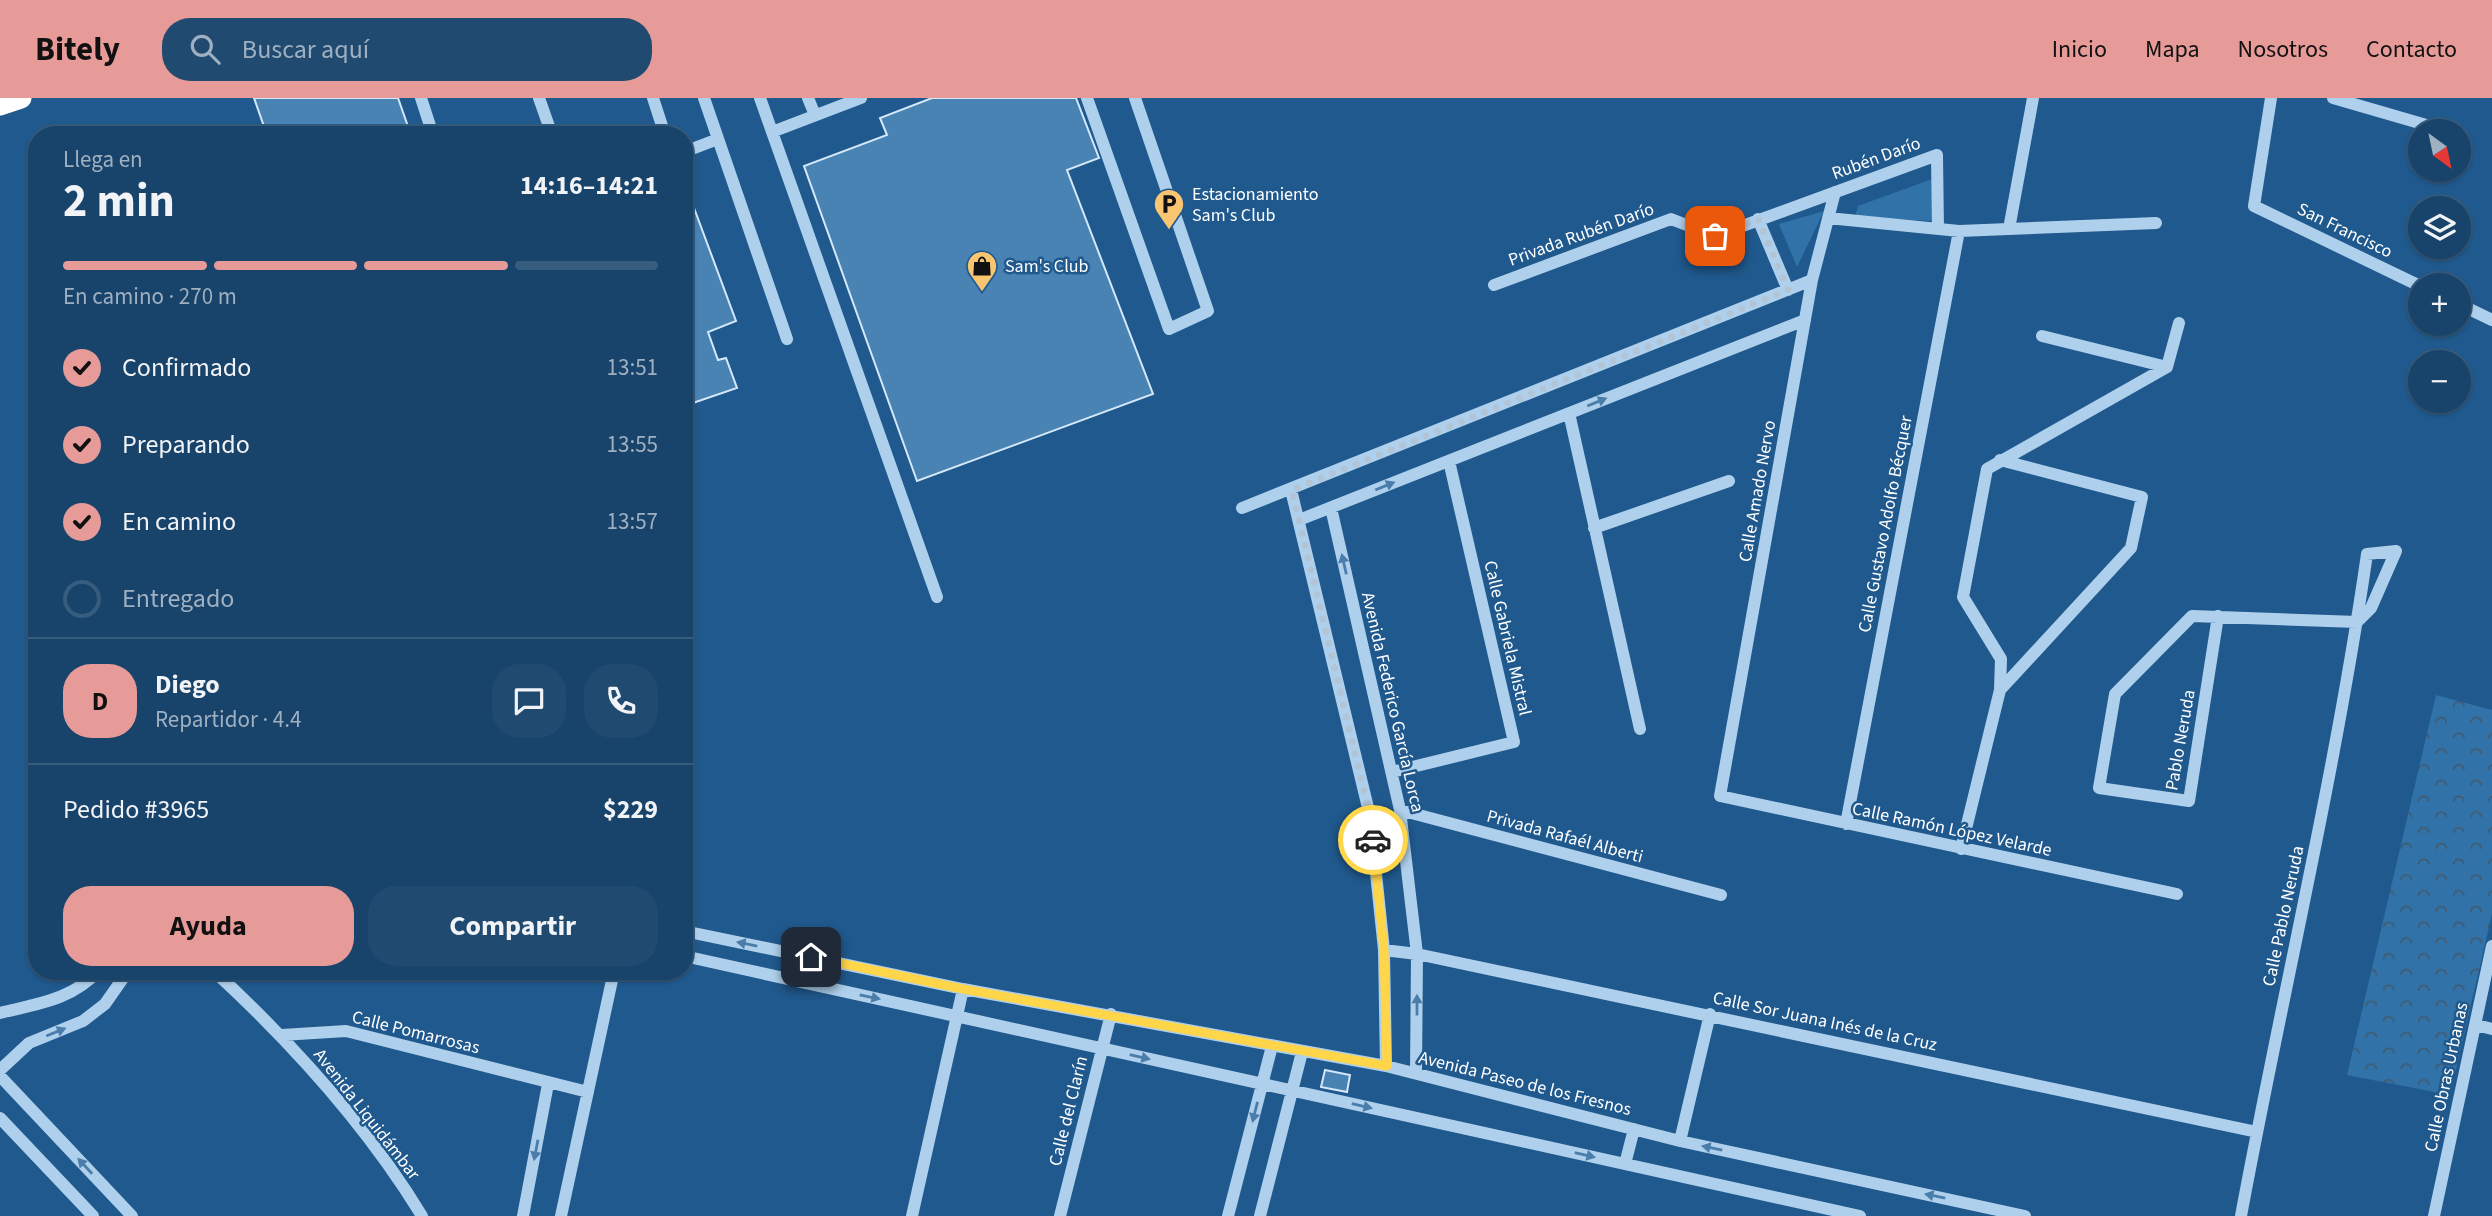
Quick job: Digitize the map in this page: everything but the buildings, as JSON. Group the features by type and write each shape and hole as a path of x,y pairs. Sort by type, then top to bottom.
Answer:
{"highway":[{"path":"0,105 21,98"}],"street":[{"path":"421,98 430,126"},
{"path":"539,98 549,126"},
{"path":"653,98 661,126"},
{"path":"704,98 788,339"},
{"path":"760,98 937,597"},
{"path":"808,98 816,115"},
{"path":"772,132 861,98"},
{"path":"1087,98 1169,329 1208,311 1135,98"},
{"path":"2009,229 2033,98"},
{"name":"San Francisco","path":"2271,98 2254,206 2408,280"},
{"path":"2333,98 2408,120"},
{"path":"693,149 718,139"},
{"name":"Rubén Darío","path":"1758,219 1937,155 1937,229"},
{"name":"Calle Amado Nervo","path":"1720,796 1812,280 1835,192"},
{"path":"1828,218 1959,231 2156,223"},
{"name":"Privada Rubén Darío","path":"1494,285 1671,219 1715,236 1758,219"},
{"path":"1758,219 1788,290"},
{"name":"Calle Gustavo Adolfo Bécquer","path":"1846,824 1959,231"},
{"path":"1242,508 1812,280"},
{"path":"2471,310 2492,320"},
{"path":"1299,520 1805,320"},
{"path":"1961,849 2000,690 2001,659 1963,597 1987,469 2167,367 2179,323"},
{"path":"2042,336 2167,367"},
{"path":"1569,413 1640,729"},
{"path":"2000,460 2142,497 2131,548 2000,690"},
{"name":"Calle Gabriela Mistral","path":"1392,772 1514,742 1449,461"},
{"path":"1594,528 1729,481"},
{"path":"1292,490 1370,816 1384,950 1387,1066"},
{"name":"Avenida Federico García Lorca","path":"1331,508 1400,810 1417,954 1416,1073"},
{"name":"Calle Pablo Neruda","path":"2241,1216 2357,622 2367,554 2396,551 2371,608 2357,622"},
{"name":"Pablo Neruda","path":"2218,616 2189,801 2099,788 2115,694 2192,616 2218,616 2357,622"},
{"name":"Calle Ramón López Velarde","path":"1720,796 2177,894"},
{"name":"Privada Rafaél Alberti","path":"1400,810 1721,895"},
{"name":"Avenida Paseo de los Fresnos","path":"693,933 963,989 1387,1066 1680,1141 2025,1216"},
{"name":"Calle Obras Urbanas","path":"2434,1216 2476,1025 2486,1004 2492,946"},
{"name":"Calle Sor Juana Inés de la Cruz","path":"1384,950 1417,954 1710,1014 2257,1132"},
{"path":"693,958 1262,1086 1860,1216"},
{"path":"0,1013 63,997 90,980"},
{"path":"0,1070 29,1043 83,1021 94,1013 124,980"},
{"path":"224,980 282,1035"},
{"path":"561,1216 612,980"},
{"path":"912,1216 963,989"},
{"name":"Calle del Clarín","path":"1060,1216 1111,1014"},
{"path":"1680,1141 1710,1014"},
{"path":"2476,1025 2492,1029"},
{"name":"Calle Pomarrosas","path":"282,1035 346,1031 587,1092"},
{"name":"Avenida Liquidámbar","path":"282,1035 347,1112 422,1216"},
{"path":"1228,1216 1272,1046"},
{"path":"1260,1216 1302,1052"},
{"path":"0,1076 132,1216"},
{"path":"523,1216 548,1084"},
{"path":"0,1118 93,1216"},
{"path":"1625,1164 1634,1129"}],"green space":[{"path":"1935,178 1932,221 1855,217 1858,206"},
{"path":"1824,211 1797,267 1779,224"},
{"path":"2436,695 2492,710 2492,914 2450,1095 2347,1075"}],"way so far":[{"path":"1373,840 1370,816 1292,490 1788,290 1758,219 1715,236"}],"place":[{"name":"Estacionamiento Sam's Club","path":"1169,231"},
{"name":"Sam's Club","path":"982,293"}],"route":[{"path":"811,957 963,989 1387,1066 1384,950 1373,840"}]}
